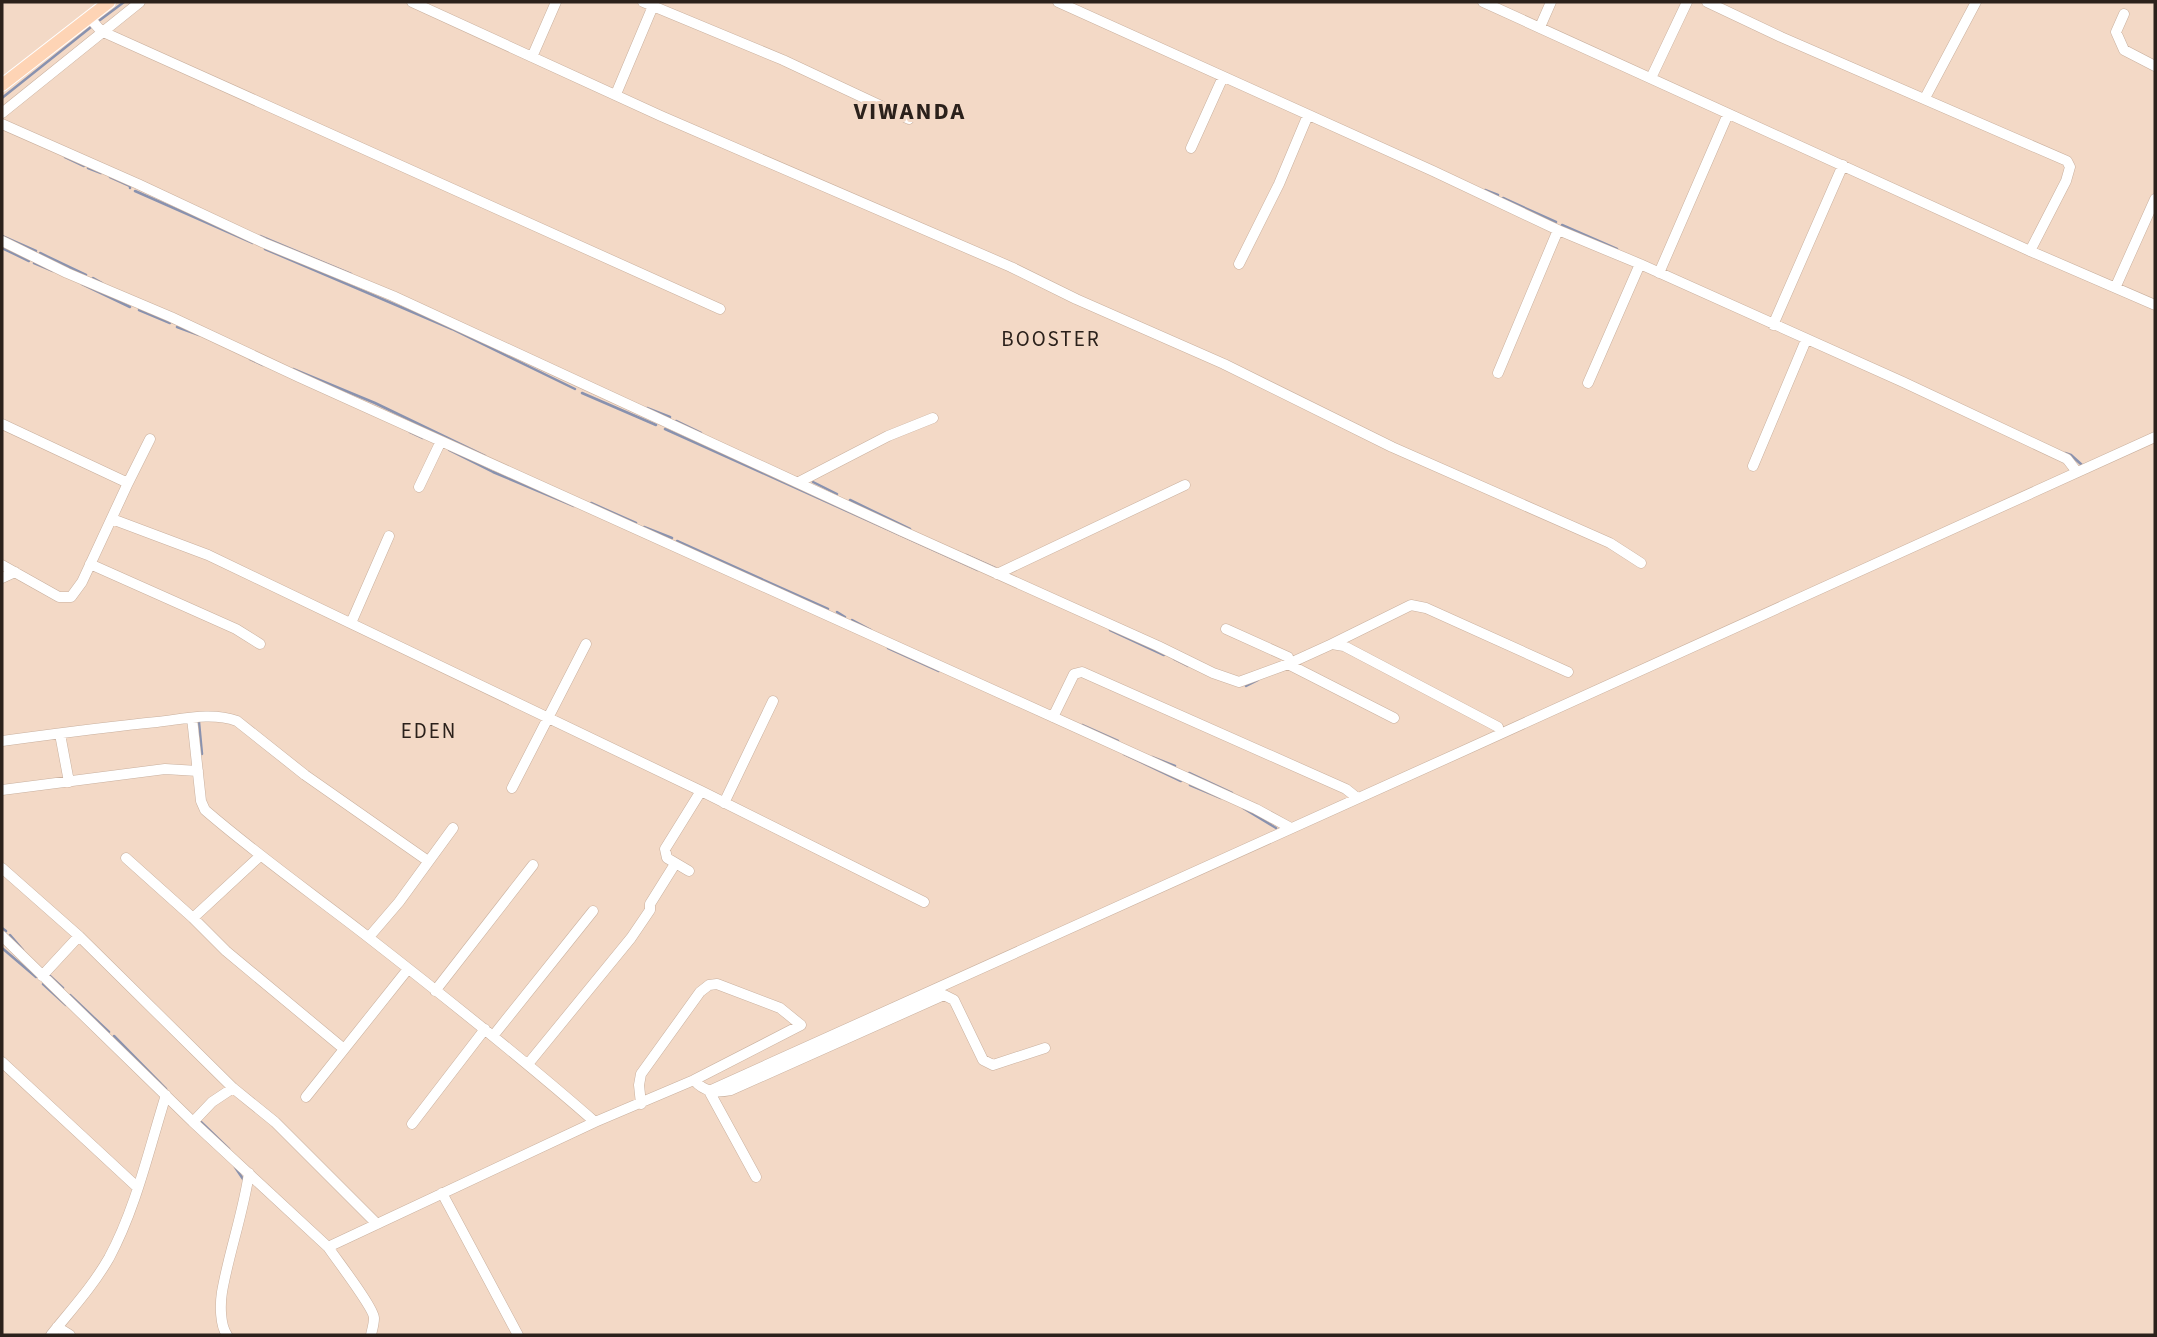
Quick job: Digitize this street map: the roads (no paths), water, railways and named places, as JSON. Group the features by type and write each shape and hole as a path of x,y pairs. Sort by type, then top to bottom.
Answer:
{"main road":[{"path":"2,85 109,2"}],"street":[{"path":"2,113 140,2"},
{"path":"412,2 662,116 1011,267 1076,299 1224,364 1392,447 1610,543 1641,563"},
{"path":"532,57 556,2"},
{"path":"1058,2 1558,230 1903,382 2067,459 2077,472"},
{"path":"1483,2 2030,251 2155,304"},
{"path":"1540,27 1551,2"},
{"path":"1651,78 1687,2"},
{"path":"1707,2 1781,37 2067,161 2070,167 2066,181 2030,251"},
{"path":"1925,98 1976,2"},
{"path":"615,94 648,4 783,60 909,119"},
{"path":"2124,15 2116,32 2124,50 2155,66"},
{"path":"89,17 101,31 720,309"},
{"path":"1191,148 1223,77"},
{"path":"1660,273 1728,114"},
{"path":"1239,264 1279,184 1308,115"},
{"path":"2,124 264,243 393,296 614,400 1231,680 1239,682 1288,664 1411,606 1426,608 1568,672"},
{"path":"1773,326 1843,165"},
{"path":"2116,286 2155,199"},
{"path":"1498,373 1558,230"},
{"path":"2,241 67,273 171,317 1256,809 1289,827"},
{"path":"1588,383 1640,264"},
{"path":"1753,466 1806,340"},
{"path":"799,482 888,436 933,418"},
{"path":"2,424 128,483"},
{"path":"709,1091 1289,827 1750,623 2155,437"},
{"path":"2,565 59,597 71,597 82,582 149,439"},
{"path":"419,487 442,441"},
{"path":"997,574 1185,485"},
{"path":"112,519 208,555 701,791 924,902"},
{"path":"351,623 389,536"},
{"path":"90,564 236,629 260,644"},
{"path":"2,578 15,572"},
{"path":"1226,629 1288,657 1288,664"},
{"path":"512,788 586,644"},
{"path":"1332,644 1344,646 1498,727"},
{"path":"1288,664 1394,718"},
{"path":"1053,717 1074,674 1082,672 1346,789 1356,797"},
{"path":"724,803 773,701"},
{"path":"2,741 192,718 217,716 237,721 305,775 428,861"},
{"path":"192,718 201,801 205,810 260,856 369,937 489,1032 595,1122"},
{"path":"60,734 69,782"},
{"path":"2,790 165,769 198,771"},
{"path":"689,871 667,858 665,849 701,791"},
{"path":"369,937 399,902 453,828"},
{"path":"194,918 260,856"},
{"path":"126,858 194,918 226,951 344,1049"},
{"path":"528,1064 631,938 675,864"},
{"path":"435,991 533,865"},
{"path":"2,868 79,936 233,1088 275,1122 377,1224"},
{"path":"412,1124 593,911"},
{"path":"2,936 193,1122 328,1247 352,1284 372,1308 374,1319 371,1335"},
{"path":"42,976 79,936"},
{"path":"306,1097 408,969"},
{"path":"328,1247 595,1122 641,1104 694,1080 801,1025 780,1009 717,984 709,985 699,992 642,1074 639,1085 641,1104"},
{"path":"694,1080 701,1088 709,1091 731,1090 944,995 954,1000 983,1060 988,1063 993,1065 1045,1048"},
{"path":"2,1062 137,1187"},
{"path":"193,1122 212,1102 233,1088"},
{"path":"709,1091 756,1177"},
{"path":"70,1335 54,1331 95,1280 109,1257 137,1187 166,1095"},
{"path":"227,1335 221,1311 221,1294 244,1204 249,1173"},
{"path":"442,1194 518,1335"}],"waterway":[{"path":"100,20 124,2"},
{"path":"2,98 91,27"},
{"path":"65,157 84,166"},
{"path":"88,168 101,173"},
{"path":"110,177 130,188"},
{"path":"1485,190 1498,195"},
{"path":"135,191 253,243"},
{"path":"1503,198 1556,222"},
{"path":"1562,225 1617,249"},
{"path":"2,236 36,251"},
{"path":"260,236 351,274"},
{"path":"2,248 29,261"},
{"path":"265,249 452,329 575,389"},
{"path":"40,253 86,275"},
{"path":"34,263 53,271"},
{"path":"93,278 102,283"},
{"path":"82,284 130,307"},
{"path":"139,310 170,323"},
{"path":"177,327 199,335"},
{"path":"250,359 263,365"},
{"path":"293,369 375,403 485,456"},
{"path":"582,393 656,425"},
{"path":"647,408 670,417"},
{"path":"676,421 701,433"},
{"path":"665,429 978,570"},
{"path":"410,432 423,438"},
{"path":"449,450 574,506"},
{"path":"2065,453 2082,465"},
{"path":"813,482 837,494"},
{"path":"850,500 910,529"},
{"path":"591,503 636,523"},
{"path":"644,527 672,538"},
{"path":"677,541 828,609"},
{"path":"966,555 995,568"},
{"path":"837,612 845,617"},
{"path":"852,620 871,630"},
{"path":"1110,630 1164,655"},
{"path":"888,648 939,671"},
{"path":"1174,659 1188,666"},
{"path":"1246,686 1258,680"},
{"path":"199,722 202,754"},
{"path":"1082,725 1118,741"},
{"path":"1124,754 1181,781"},
{"path":"1152,757 1175,766"},
{"path":"1189,773 1232,793"},
{"path":"1190,785 1221,798"},
{"path":"1243,808 1276,828"},
{"path":"2,928 6,931"},
{"path":"10,935 23,950"},
{"path":"2,948 36,977"},
{"path":"50,976 63,988"},
{"path":"43,984 66,1005"},
{"path":"70,995 109,1032"},
{"path":"114,1036 166,1089"},
{"path":"201,1122 229,1149"},
{"path":"235,1167 243,1179"}],"district":[{"name":"VIWANDA","path":"910,111"},
{"name":"BOOSTER","path":"1051,339"},
{"name":"EDEN","path":"429,731"}]}
